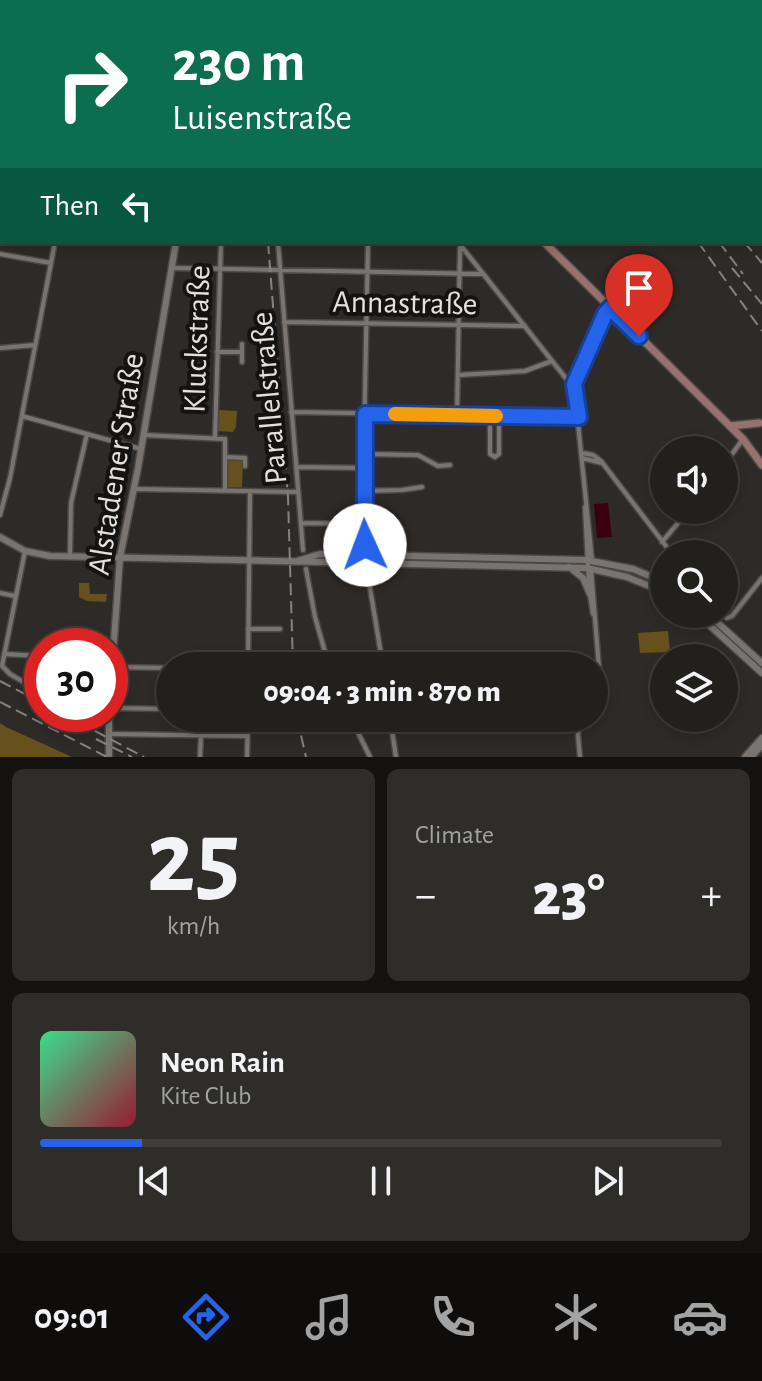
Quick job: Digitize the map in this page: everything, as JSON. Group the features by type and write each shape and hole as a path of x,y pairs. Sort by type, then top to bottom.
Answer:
{"main road":[{"path":"546,244 743,439 762,465"},
{"path":"729,426 760,422"},
{"path":"743,439 760,422"}],"street":[{"path":"0,515 55,244"},
{"name":"Alstadener Straße","path":"114,628 120,557 176,244"},
{"name":"Kluckstraße","path":"215,438 221,244"},
{"name":"Parallelstraße","path":"278,244 303,550"},
{"path":"368,244 364,524 366,559 381,652"},
{"path":"457,415 459,244"},
{"path":"460,244 568,381 574,384"},
{"path":"0,254 51,263"},
{"path":"172,268 483,274"},
{"path":"595,620 590,594 582,456 574,384 610,308"},
{"name":"Annastraße","path":"284,322 525,326"},
{"path":"242,344 242,362"},
{"path":"0,348 35,345"},
{"path":"217,352 242,352"},
{"path":"458,375 525,371 552,361"},
{"path":"291,412 579,417"},
{"path":"490,415 490,454 495,457 499,454 499,416"},
{"path":"22,416 141,449"},
{"path":"70,556 71,503 87,434"},
{"path":"144,435 225,439 225,491"},
{"path":"738,446 743,439"},
{"path":"364,454 418,455 438,466 450,465"},
{"path":"582,456 604,464"},
{"path":"582,456 596,457 604,464 661,540"},
{"path":"225,457 245,458 245,466"},
{"path":"583,472 588,464 597,461"},
{"path":"296,467 364,468"},
{"path":"363,491 422,487"},
{"path":"134,489 298,492"},
{"path":"248,652 250,492"},
{"path":"301,523 364,524"},
{"path":"664,540 677,524"},
{"path":"0,537 25,551 50,556 297,561 320,554 366,559 589,564 633,569 650,576"},
{"path":"24,682 2,666 25,551"},
{"path":"469,560 569,567 589,564 650,586"},
{"path":"589,564 597,652"},
{"path":"569,567 583,578 590,594"},
{"path":"306,569 325,652"},
{"path":"738,608 762,578"},
{"path":"0,593 15,596"},
{"path":"712,628 730,644"},
{"path":"723,628 762,663"},
{"path":"248,629 280,629"},
{"path":"738,651 762,673"},
{"path":"4,654 24,655"},
{"path":"128,667 156,668"},
{"path":"128,708 156,709"},
{"path":"247,732 247,757"},
{"path":"358,732 370,757"},
{"path":"392,732 396,757"},
{"path":"578,732 580,757"},
{"path":"108,753 108,734 247,736"},
{"path":"200,757 201,735"},
{"path":"748,757 762,738"},
{"path":"748,757 762,745"}],"shaded area":[{"path":"219,410 237,411 233,432 218,431"},
{"path":"228,460 243,460 242,487 227,487"},
{"path":"608,503 612,537 597,538 594,504"},
{"path":"79,583 89,583 90,594 107,594 106,602 87,601 79,597"},
{"path":"668,631 669,644 650,644 650,653 640,653 638,633"},
{"path":"0,723 6,727 72,757 0,757"}],"railway":[{"path":"268,244 288,497 293,652"},
{"path":"699,244 762,331"},
{"path":"720,244 743,274"},
{"path":"746,244 762,263"},
{"path":"732,268 762,304"},
{"path":"0,681 24,694"},
{"path":"0,702 107,757"},
{"path":"97,732 144,757"},
{"path":"300,732 306,757"},
{"path":"96,739 132,757"}],"slow traffic":[{"path":"395,414 496,416"}],"route":[{"path":"365,545 365,414 579,417 574,384 605,314 610,308 639,336"}]}
